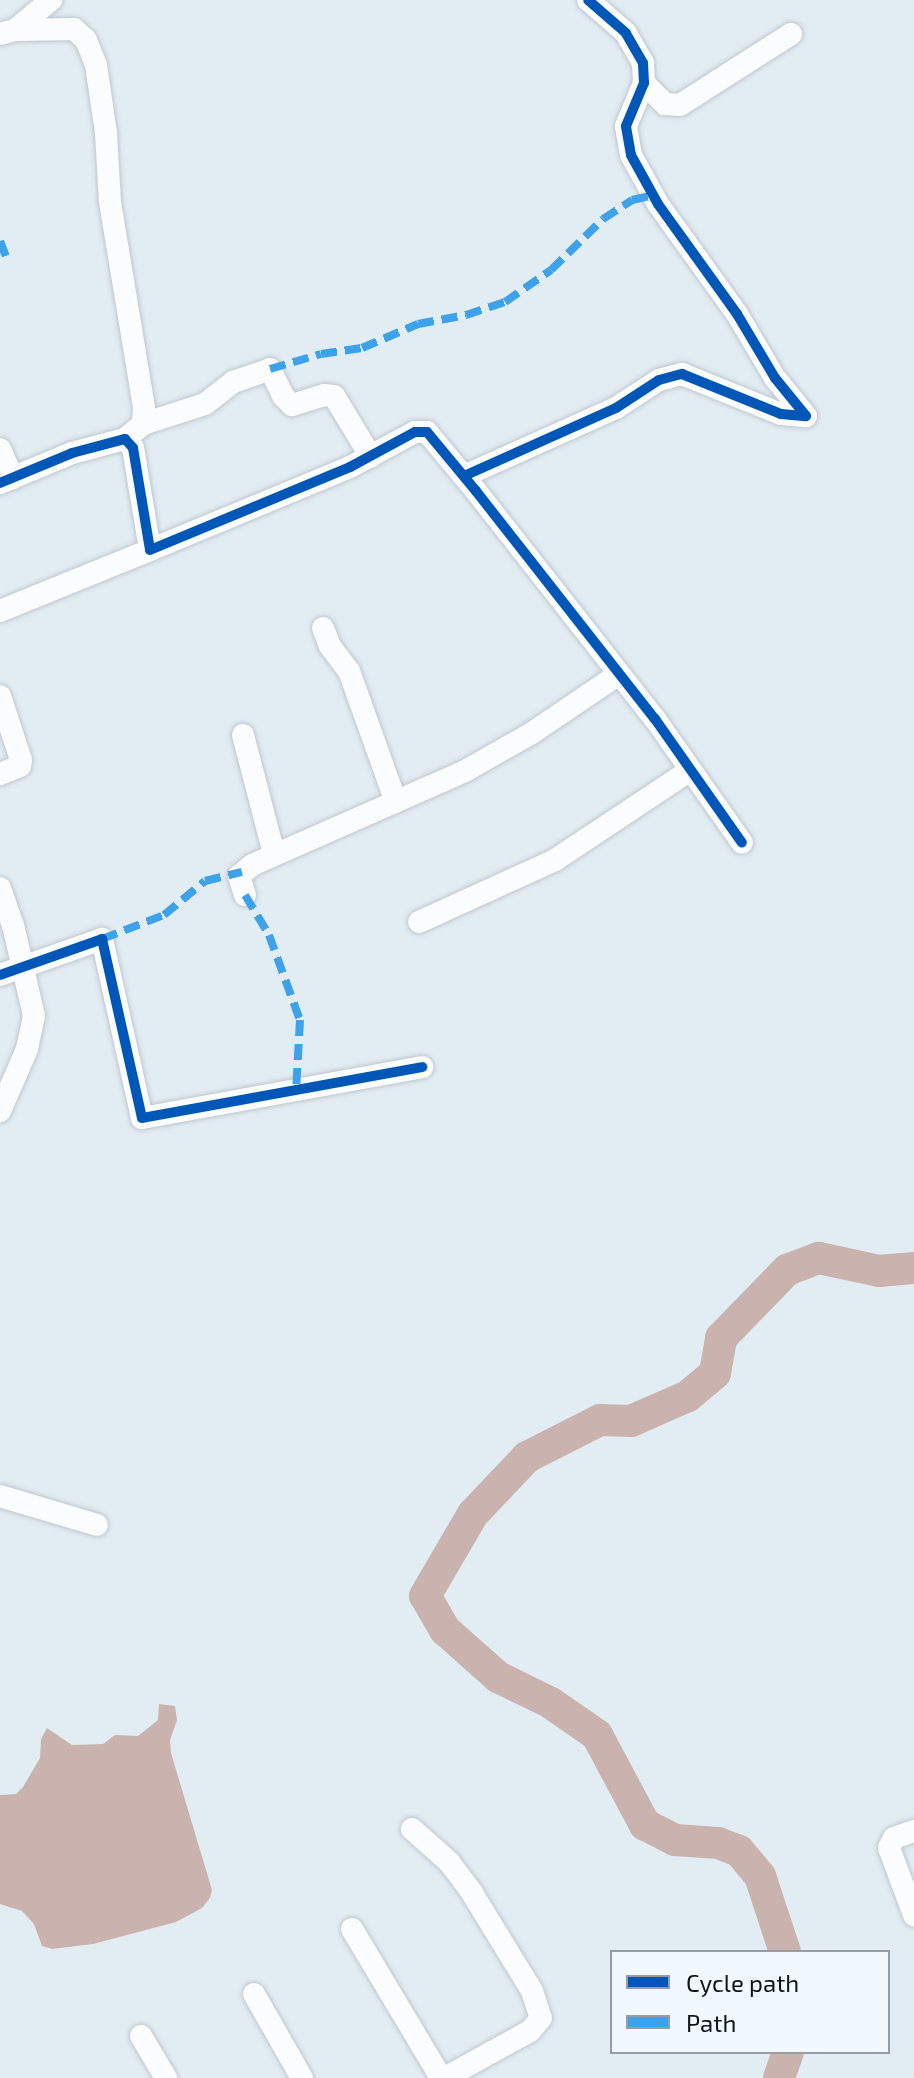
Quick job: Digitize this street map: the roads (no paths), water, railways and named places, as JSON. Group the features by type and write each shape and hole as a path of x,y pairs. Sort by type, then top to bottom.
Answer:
{"street":[{"path":"8,32 51,0"},
{"path":"588,0 612,19 637,48 644,83 665,104 680,105 791,34"},
{"path":"8,32 74,29 92,52 103,108 110,202 144,408 143,424"},
{"path":"464,476 616,408 659,380 682,374 781,414 806,416 775,378 737,314 658,204 631,155 626,126 644,83"},
{"path":"0,449 6,480 72,453 125,439 143,424 205,404 233,382 270,369 283,396 292,405 324,395 334,396 371,457"},
{"path":"0,611 371,457 421,431 432,436 619,674 742,843"},
{"path":"125,439 133,448 150,550"},
{"path":"323,628 330,646 349,671 396,802"},
{"path":"245,895 239,884 242,872 274,854 493,756 619,674"},
{"path":"0,696 21,760 20,766 0,774"},
{"path":"243,735 274,854"},
{"path":"419,922 555,860 689,771"},
{"path":"0,888 13,925 10,971 34,1016 33,1030 0,1111"},
{"path":"10,971 102,939 142,1118 422,1067"},
{"path":"0,1496 97,1525"},
{"path":"352,1929 443,2078 530,2031 541,2018 532,1991 472,1893 449,1862 412,1829"},
{"path":"914,1831 894,1838 889,1848 914,1915"},
{"path":"254,1994 302,2078"},
{"path":"141,2036 166,2078"}],"waterway":[{"path":"784,1950 760,1876 739,1851 718,1843 675,1840 645,1825 597,1735 551,1703 498,1677 445,1630 425,1596 473,1514 527,1457 600,1420 631,1421 688,1396 715,1373 721,1338 787,1270 819,1258 879,1271 914,1268"},
{"path":"779,2078 787,2054"}]}
